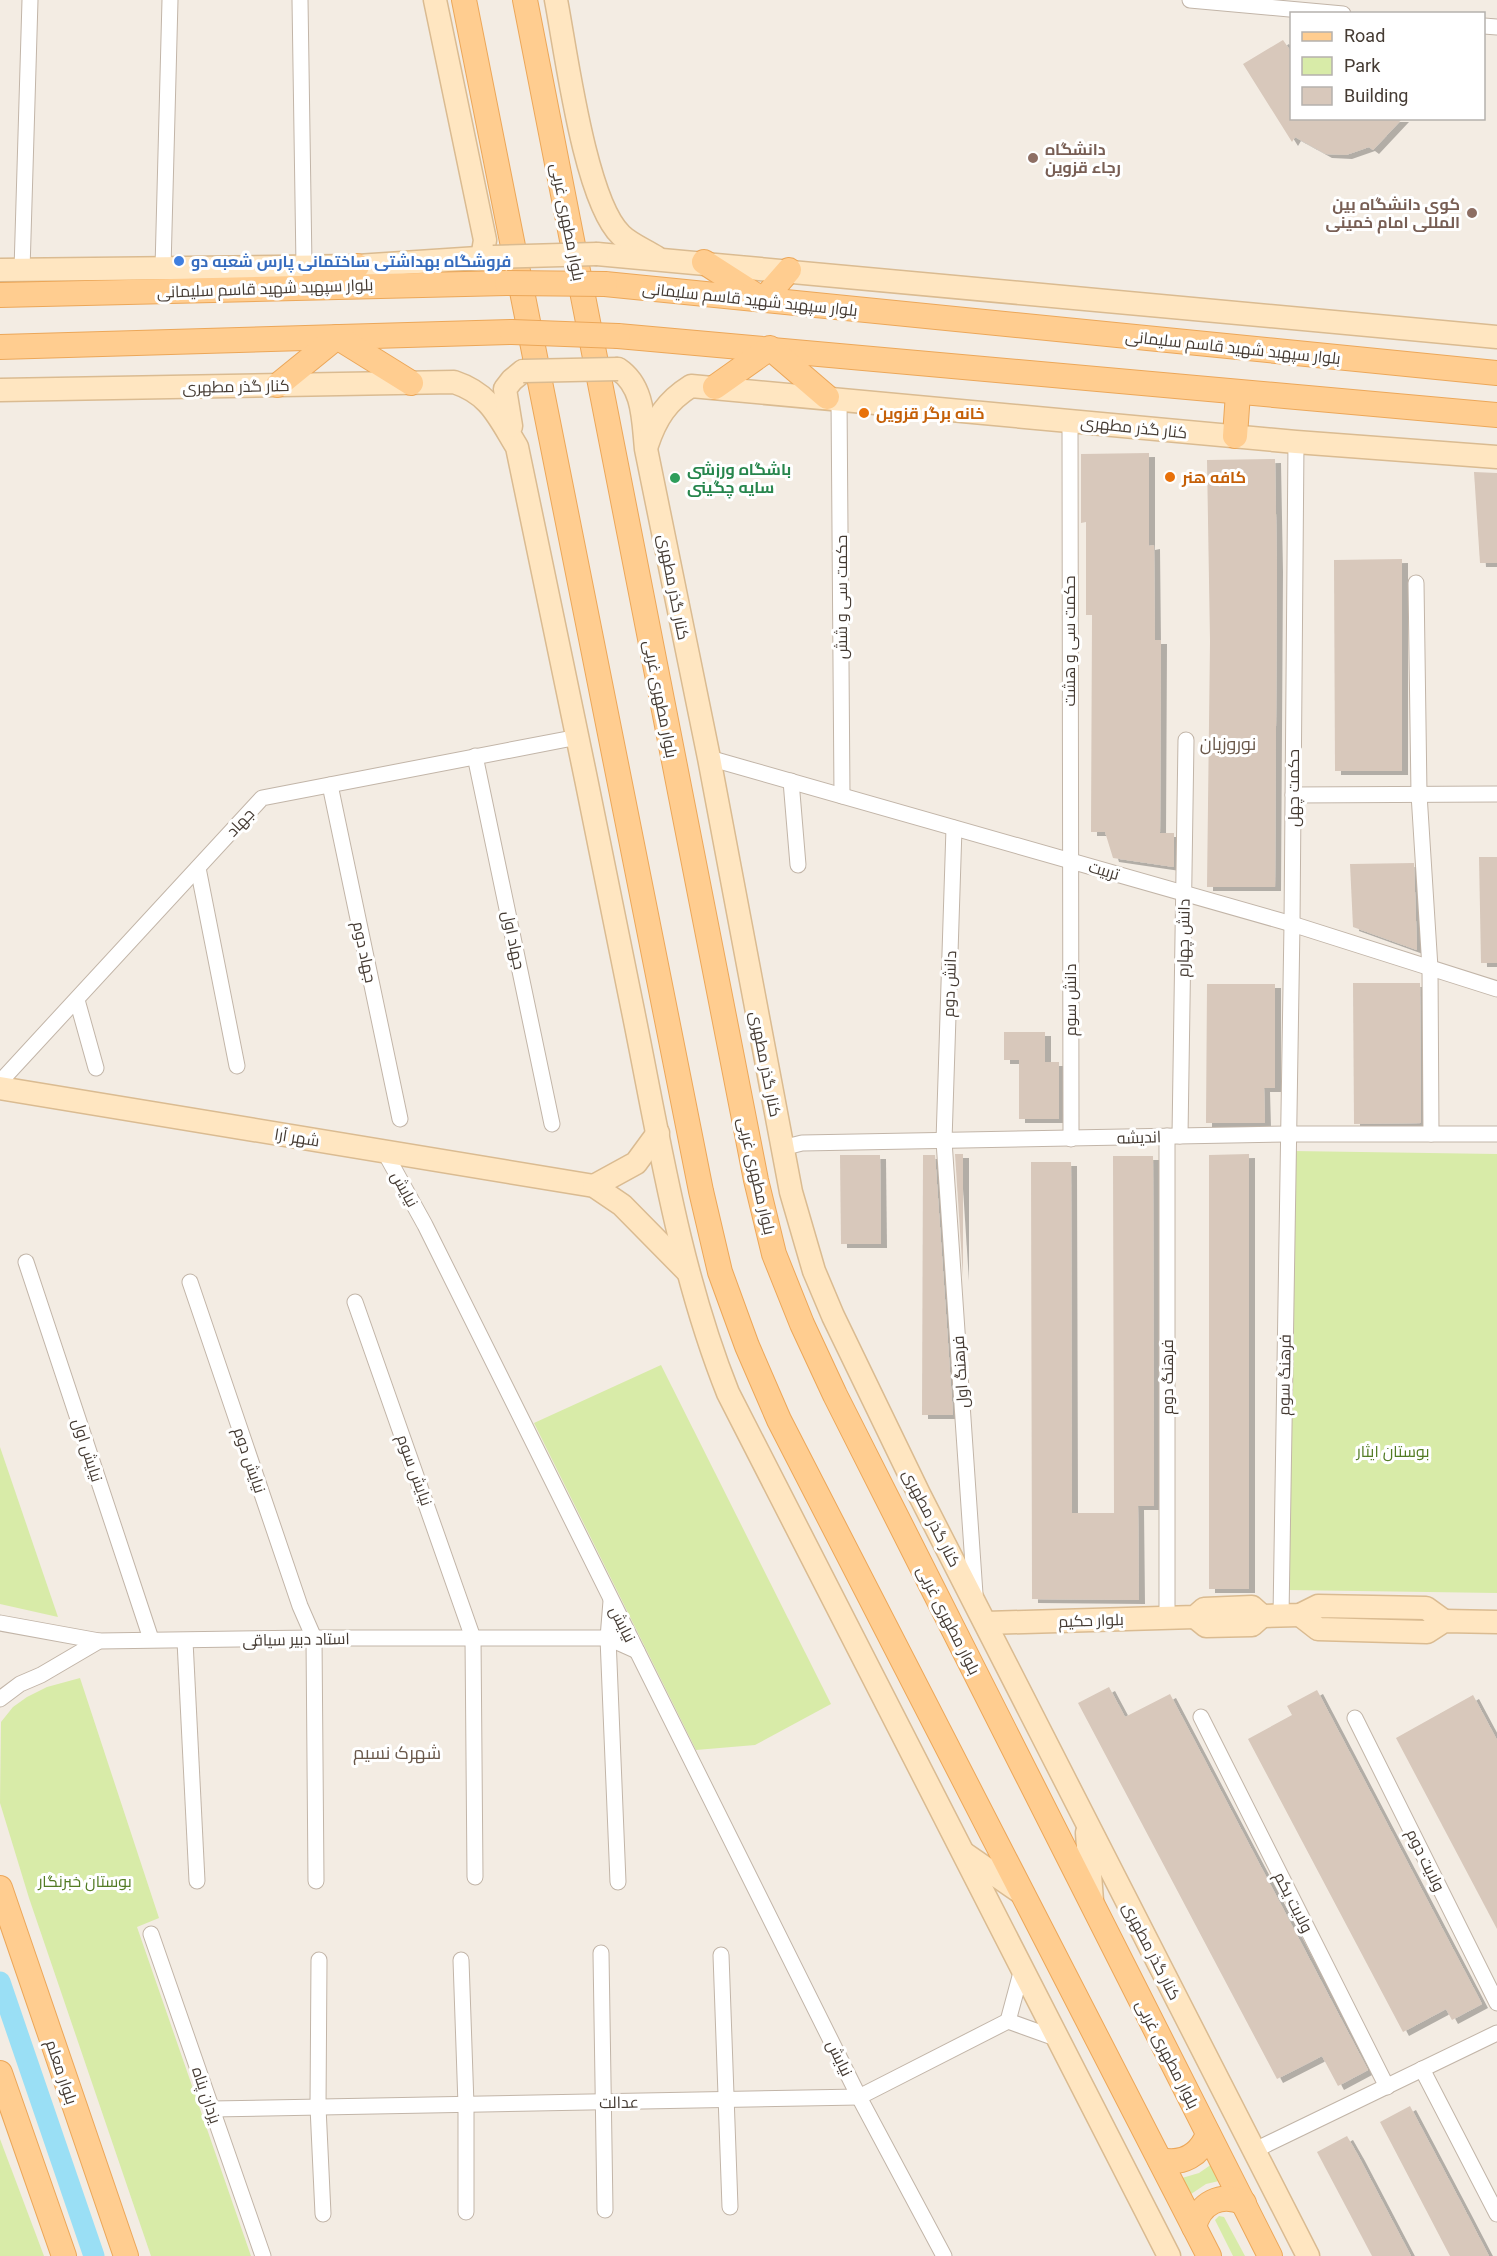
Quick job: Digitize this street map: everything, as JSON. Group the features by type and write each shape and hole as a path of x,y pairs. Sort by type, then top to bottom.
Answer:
{"main road":[{"path":"464,0 698,1179 720,1272 747,1346 779,1420 1209,2256"},
{"name":"بلوار مطهری غربی","path":"525,0 756,1180 774,1254 802,1324 870,1465 1270,2256"},
{"path":"704,262 764,300 789,270"},
{"path":"282,288 357,266"},
{"name":"بلوار سپهبد شهید قاسم سلیمانی","path":"0,296 507,283 605,284 1497,373"},
{"path":"0,346 512,333 618,336 1497,415"},
{"path":"337,337 411,383"},
{"path":"278,385 337,337"},
{"path":"715,387 770,348"},
{"path":"770,348 833,398"},
{"path":"1235,436 1238,393"},
{"name":"بلوار معلم","path":"0,1888 126,2256"},
{"path":"0,2073 64,2256"},
{"path":"1160,2160 1178,2162 1194,2155 1208,2134"},
{"path":"1194,2227 1200,2212 1212,2201 1228,2198 1244,2204"}],"street":[{"path":"30,0 11,270 357,266 487,257 597,254 704,262 1497,337"},
{"path":"163,268 170,0"},
{"path":"300,0 304,266"},
{"path":"435,0 487,257"},
{"path":"556,0 592,178 604,211 621,235 660,259"},
{"path":"1190,0 1323,12"},
{"path":"517,447 505,389 523,371 618,369 628,376 637,390 646,449"},
{"name":"کنار گذر مطهری","path":"0,390 454,382 473,388 492,404 517,447 658,1133 688,1272 709,1347 728,1393 1169,2256"},
{"name":"کنار گذر مطهری","path":"1308,2256 920,1494 833,1316 814,1271 791,1192 782,1148 709,758 646,449 655,419 674,396 691,386 1296,442 1497,457"},
{"name":"حکمت سی و شش","path":"833,398 842,796"},
{"name":"حکمت سی و هشت","path":"1069,861 1070,420"},
{"name":"حکمت چهل","path":"1287,1134 1292,924 1296,442"},
{"path":"1416,583 1419,794 1430,968 1431,1134"},
{"name":"جهاد","path":"0,1082 262,798 578,736"},
{"name":"دانش چهارم","path":"1173,1136 1184,893 1186,740"},
{"name":"جهاد اول","path":"475,756 552,1124"},
{"name":"تربیت","path":"709,758 1292,924 1497,989"},
{"path":"791,782 798,865"},
{"name":"جهاد دوم","path":"330,785 400,1119"},
{"path":"1293,795 1497,794"},
{"name":"دانش دوم","path":"944,1141 954,828"},
{"name":"دانش سوم","path":"1069,861 1071,1139"},
{"path":"198,868 237,1066"},
{"path":"77,1000 96,1068"},
{"name":"شهر آرا","path":"0,1088 594,1186"},
{"path":"658,1133 636,1163 594,1186 622,1205 688,1272"},
{"name":"اندیشه","path":"782,1148 802,1143 1287,1134 1497,1134"},
{"name":"فرهنگ سوم","path":"1281,1615 1287,1134"},
{"name":"فرهنگ دوم","path":"1167,1617 1173,1136"},
{"name":"فرهنگ اول","path":"944,1141 975,1603"},
{"name":"نيايش","path":"384,1151 425,1225 859,2097 944,2256"},
{"name":"نیایش اول","path":"26,1262 151,1639"},
{"name":"نیایش دوم","path":"190,1282 300,1606 314,1638"},
{"name":"نیایش سوم","path":"355,1302 473,1638 475,1876"},
{"path":"870,1465 920,1494"},
{"path":"611,1601 608,1638 618,1882"},
{"name":"بلوار حکیم","path":"986,1623 1195,1617 1206,1626 1252,1625 1318,1606 1426,1608 1444,1621 1497,1622"},
{"path":"0,1623 99,1641"},
{"path":"314,1638 316,1881"},
{"path":"608,1638 637,1652"},
{"name":"استاد دبیر سیاقی","path":"0,1699 20,1684 41,1675 99,1641 608,1638"},
{"path":"185,1641 197,1881"},
{"name":"ولایت یکم","path":"1201,1717 1387,2087"},
{"name":"ولایت دوم","path":"1355,1718 1497,2003"},
{"path":"1087,1823 1092,1903"},
{"path":"962,1852 1023,1894"},
{"name":"یزدان پناه","path":"151,1934 263,2256"},
{"path":"602,1953 605,2210"},
{"path":"721,1955 730,2207"},
{"path":"319,1960 318,2107 323,2214"},
{"path":"461,1960 466,2104 466,2212"},
{"path":"1022,1969 1008,2020 1058,2038"},
{"name":"عدالت","path":"212,2109 859,2097 1008,2020"},
{"path":"1253,2151 1497,2033"},
{"path":"1422,2069 1497,2214"}],"green space":[{"name":"بوستان ایثار","path":"1293,1151 1497,1154 1497,1593 1288,1590"},
{"path":"661,1365 831,1704 755,1745 696,1750 534,1423"},
{"path":"0,1447 58,1617 0,1604"},
{"name":"بوستان خبرنگار","path":"80,1678 159,1918 137,1927 251,2256 151,2256 29,1898 0,1803 1,1722 13,1707 27,1697 47,1687"},
{"path":"0,2139 44,2256 0,2256"},
{"path":"1212,2164 1219,2181 1206,2184 1191,2194 1182,2178 1199,2173"},
{"path":"1219,2216 1224,2217 1245,2256 1233,2256 1215,2220"}],"building":[{"path":"1283,40 1290,50 1290,120 1401,120 1373,150 1369,147 1346,155 1326,154 1295,137 1292,142 1243,64"},
{"path":"1149,453 1149,546 1154,545 1155,640 1161,640 1160,833 1174,833 1174,867 1113,858 1105,832 1091,832 1092,615 1086,615 1086,522 1081,523 1081,454"},
{"path":"1275,459 1277,568 1275,887 1207,887 1210,641 1207,460"},
{"path":"1474,472 1497,473 1497,563 1480,563"},
{"path":"1402,559 1402,771 1335,771 1334,560"},
{"path":"1479,857 1497,857 1497,963 1481,963"},
{"path":"1414,863 1417,950 1353,927 1350,864"},
{"path":"1353,983 1420,983 1421,1123 1354,1124"},
{"path":"1207,984 1275,984 1275,1088 1264,1088 1265,1123 1206,1123"},
{"path":"1004,1032 1045,1032 1045,1062 1059,1062 1059,1119 1019,1119 1019,1060 1004,1060"},
{"path":"955,1154 963,1154 963,1277"},
{"path":"1249,1154 1249,1589 1209,1589 1209,1155"},
{"path":"840,1155 880,1155 881,1244 841,1244"},
{"path":"923,1155 935,1155 953,1415 922,1415"},
{"path":"1113,1156 1153,1156 1154,1506 1138,1506 1139,1600 1032,1599 1031,1162 1071,1162 1072,1513 1114,1513"},
{"path":"1109,1687 1125,1717 1170,1694 1368,2070 1338,2086 1322,2056 1277,2079 1078,1703"},
{"path":"1317,1690 1482,2004 1452,2020 1446,2009 1403,2032 1248,1739 1292,1715 1287,1706"},
{"path":"1473,1695 1497,1740 1497,1929 1396,1738"},
{"path":"1410,2106 1489,2256 1450,2256 1380,2122"},
{"path":"1347,2136 1411,2256 1372,2256 1317,2152"}],"waterway":[{"path":"0,1982 94,2256"}],"place":[{"name":"دانشگاه رجاء قزوین","path":"1033,158"},
{"name":"کوی دانشگاه بین المللی امام خمینی","path":"1472,213"},
{"name":"فروشگاه بهداشتی ساختمانی پارس شعبه دو","path":"179,261"},
{"name":"خانه برگر قزوین","path":"864,413"},
{"name":"کافه هنر","path":"1170,477"},
{"name":"باشگاه ورزشى سايه چگينى","path":"675,478"}],"district":[{"name":"نوروزیان","path":"1228,744"},
{"name":"شهرک نسیم","path":"397,1753"}]}
